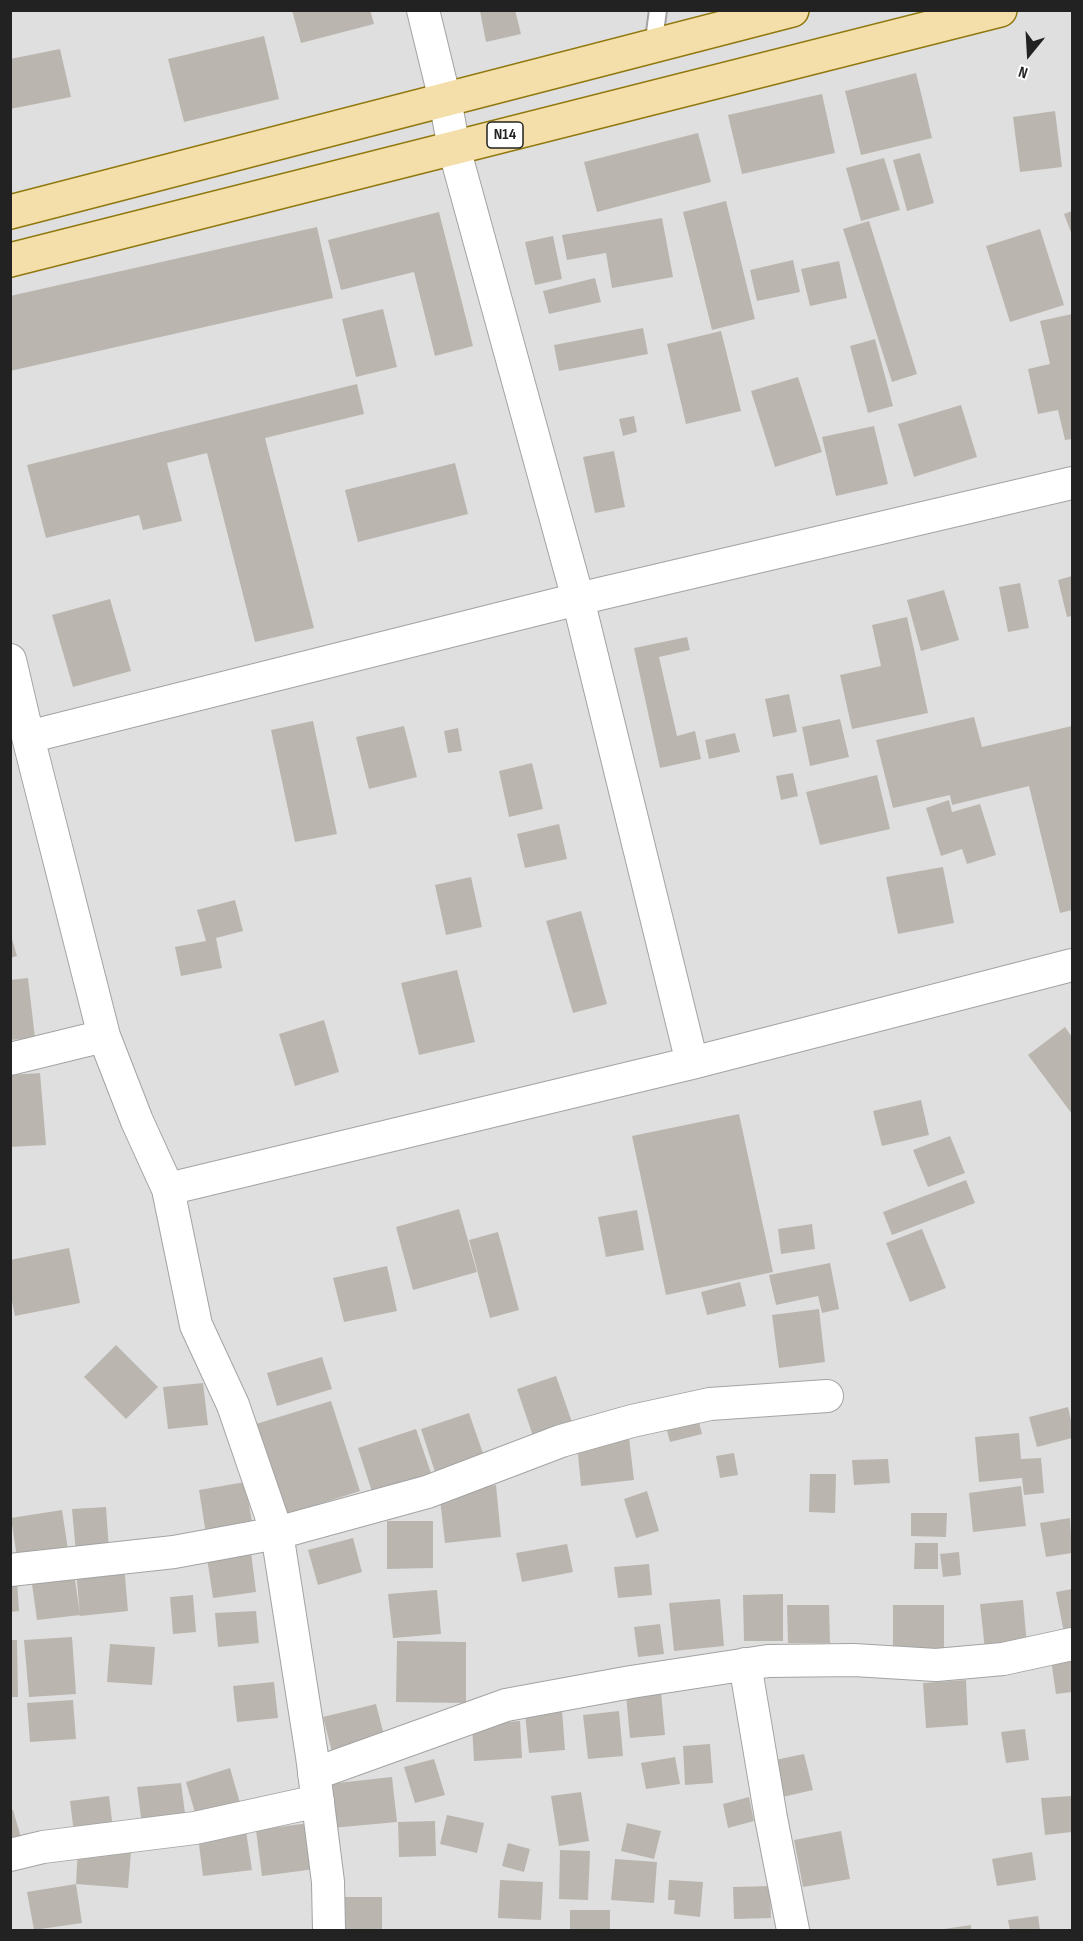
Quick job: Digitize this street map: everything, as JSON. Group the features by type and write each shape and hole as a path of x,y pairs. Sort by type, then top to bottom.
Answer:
{"main road":[{"path":"10,212 792,10"},
{"name":"N14","path":"10,260 1000,10"}],"street":[{"path":"423,10 454,148 578,599 693,1063"},
{"path":"28,737 578,599 1072,483"},
{"path":"10,660 104,1036 137,1121 168,1189 196,1325 232,1405 278,1533 316,1788 328,1882 329,1930"},
{"path":"168,1189 693,1063 1072,965"},
{"path":"10,1059 104,1036"},
{"path":"10,1570 174,1552 278,1533 427,1492 561,1441 632,1420 710,1404 827,1396"},
{"path":"10,1855 43,1847 195,1828 316,1788 506,1706 631,1682 768,1661 854,1660 936,1665 1003,1659 1072,1644"},
{"path":"745,1664 793,1930"}],"lane":[{"path":"653,47 658,10"}],"shaded area":[{"path":"11,11 1072,11 1072,1930 11,1930"}],"building":[{"path":"292,10 370,10 374,24 301,43"},
{"path":"515,10 521,34 486,42 480,11"},
{"path":"264,36 279,99 184,122 168,59"},
{"path":"60,49 71,97 10,109 10,59"},
{"path":"916,73 932,138 861,155 845,91"},
{"path":"822,94 835,153 742,174 728,115"},
{"path":"1055,111 1062,167 1020,172 1013,117"},
{"path":"698,133 711,182 597,212 584,162"},
{"path":"920,153 934,203 907,211 893,160"},
{"path":"884,158 900,210 861,221 846,168"},
{"path":"726,201 755,319 712,330 683,212"},
{"path":"1072,211 1072,235 1064,214"},
{"path":"439,212 473,346 435,356 414,272 341,290 328,240"},
{"path":"662,218 673,277 612,288 606,253 567,260 562,235"},
{"path":"869,221 917,374 892,382 843,229"},
{"path":"317,227 333,298 10,371 10,296"},
{"path":"1040,229 1064,305 1010,322 986,246"},
{"path":"553,236 562,279 535,285 525,242"},
{"path":"793,260 800,292 757,301 750,270"},
{"path":"839,261 847,298 810,306 801,269"},
{"path":"595,278 601,302 549,314 543,291"},
{"path":"383,309 397,367 356,377 342,319"},
{"path":"1072,314 1072,439 1065,440 1058,410 1038,414 1028,369 1050,364 1040,321"},
{"path":"643,328 648,354 559,371 554,345"},
{"path":"721,331 741,411 686,424 667,344"},
{"path":"875,339 893,406 868,413 850,346"},
{"path":"798,377 822,452 775,467 751,391"},
{"path":"357,384 364,414 265,438 314,628 255,642 207,453 167,463 182,521 143,530 139,515 46,538 27,465"},
{"path":"961,405 977,457 914,477 898,424"},
{"path":"634,416 637,432 623,436 619,419"},
{"path":"874,426 888,484 836,496 822,437"},
{"path":"614,451 625,507 595,513 583,457"},
{"path":"455,463 468,514 358,542 345,490"},
{"path":"1072,576 1072,616 1067,617 1058,580"},
{"path":"1020,583 1029,628 1008,632 999,587"},
{"path":"944,590 959,640 921,651 907,600"},
{"path":"110,599 131,671 73,687 52,615"},
{"path":"907,617 928,713 852,729 840,675 881,666 872,625"},
{"path":"687,637 690,650 659,657 677,736 695,731 701,759 660,768 634,648"},
{"path":"789,694 797,732 773,737 765,699"},
{"path":"974,717 982,747 1072,726 1072,910 1060,913 1029,786 952,805 950,795 893,808 876,740"},
{"path":"840,719 849,757 810,766 802,727"},
{"path":"313,721 337,834 295,842 271,730"},
{"path":"404,726 417,777 369,789 356,737"},
{"path":"458,728 462,751 448,753 444,731"},
{"path":"735,733 740,752 709,759 705,740"},
{"path":"532,763 543,809 509,817 499,771"},
{"path":"793,773 798,796 781,800 776,776"},
{"path":"877,775 890,829 820,845 806,792"},
{"path":"949,800 952,812 980,804 996,855 967,864 962,849 941,856 926,808"},
{"path":"559,824 567,859 525,868 517,834"},
{"path":"943,867 954,923 898,934 886,877"},
{"path":"471,877 482,927 446,935 435,885"},
{"path":"235,900 243,931 216,938 222,968 181,976 175,947 206,941 197,910"},
{"path":"581,911 607,1004 573,1013 546,921"},
{"path":"10,932 17,956 10,958"},
{"path":"457,970 475,1042 419,1055 401,983"},
{"path":"28,978 35,1038 10,1040 10,980"},
{"path":"324,1020 339,1072 295,1086 279,1034"},
{"path":"1065,1027 1072,1037 1072,1114 1028,1055"},
{"path":"40,1073 46,1145 10,1147 10,1075"},
{"path":"921,1100 929,1135 882,1146 873,1111"},
{"path":"739,1114 773,1272 666,1295 632,1136"},
{"path":"950,1136 965,1173 928,1187 913,1150"},
{"path":"966,1180 975,1203 892,1235 883,1212"},
{"path":"459,1209 477,1272 413,1290 396,1227"},
{"path":"637,1210 644,1250 606,1257 598,1217"},
{"path":"812,1224 815,1249 781,1254 778,1229"},
{"path":"922,1229 946,1288 910,1302 886,1243"},
{"path":"498,1232 519,1310 490,1318 469,1240"},
{"path":"69,1248 80,1303 15,1316 10,1292 10,1260"},
{"path":"830,1263 839,1309 822,1313 818,1296 776,1305 769,1275"},
{"path":"387,1266 397,1311 344,1322 333,1278"},
{"path":"740,1282 746,1306 707,1315 701,1292"},
{"path":"819,1309 825,1362 779,1368 772,1315"},
{"path":"116,1345 158,1387 126,1419 84,1377"},
{"path":"322,1357 332,1389 277,1406 267,1373"},
{"path":"556,1376 573,1425 534,1439 517,1389"},
{"path":"203,1383 208,1425 168,1429 163,1387"},
{"path":"331,1401 360,1491 285,1515 256,1424"},
{"path":"1068,1407 1072,1438 1037,1447 1029,1417"},
{"path":"469,1413 486,1462 437,1478 421,1429"},
{"path":"697,1414 702,1434 670,1442 665,1423"},
{"path":"416,1429 432,1476 373,1495 358,1448"},
{"path":"1019,1433 1021,1459 1041,1458 1044,1493 1024,1495 1022,1478 979,1482 975,1437"},
{"path":"629,1438 634,1480 581,1486 577,1444"},
{"path":"734,1453 738,1475 720,1478 716,1456"},
{"path":"888,1459 890,1483 854,1485 852,1460"},
{"path":"810,1474 836,1474 835,1513 809,1512"},
{"path":"245,1482 253,1527 206,1534 199,1490"},
{"path":"496,1485 501,1537 445,1543 439,1491"},
{"path":"1021,1486 1026,1526 973,1532 969,1493"},
{"path":"647,1491 659,1531 636,1538 624,1499"},
{"path":"106,1507 109,1550 76,1553 72,1509"},
{"path":"62,1510 69,1556 18,1564 11,1518"},
{"path":"911,1513 947,1513 946,1537 911,1536"},
{"path":"1070,1518 1072,1553 1046,1557 1040,1523"},
{"path":"387,1521 433,1521 433,1568 387,1569"},
{"path":"353,1538 362,1572 318,1585 308,1550"},
{"path":"915,1543 938,1543 938,1569 914,1569"},
{"path":"567,1544 573,1572 522,1582 516,1553"},
{"path":"251,1552 256,1592 213,1598 207,1558"},
{"path":"959,1552 961,1575 943,1577 940,1554"},
{"path":"649,1564 652,1595 618,1598 614,1567"},
{"path":"124,1565 128,1611 80,1616 76,1570"},
{"path":"74,1572 80,1615 37,1620 31,1577"},
{"path":"10,1580 17,1580 19,1611 10,1612"},
{"path":"1072,1589 1072,1631 1064,1633 1056,1592"},
{"path":"437,1590 441,1634 393,1638 388,1594"},
{"path":"783,1594 783,1641 744,1641 743,1595"},
{"path":"193,1595 196,1632 173,1634 170,1597"},
{"path":"720,1599 724,1646 674,1651 669,1603"},
{"path":"1023,1600 1027,1646 985,1650 980,1604"},
{"path":"787,1605 829,1605 830,1643 788,1643"},
{"path":"893,1605 944,1605 944,1648 893,1649"},
{"path":"256,1611 259,1643 218,1647 215,1613"},
{"path":"660,1624 664,1654 638,1657 634,1627"},
{"path":"72,1637 76,1694 29,1697 24,1640"},
{"path":"10,1640 17,1640 18,1697 10,1697"},
{"path":"397,1641 466,1642 466,1703 396,1702"},
{"path":"110,1644 155,1647 152,1685 107,1682"},
{"path":"1072,1657 1072,1692 1056,1694 1051,1660"},
{"path":"966,1680 968,1725 926,1728 923,1683"},
{"path":"274,1682 278,1718 237,1722 233,1686"},
{"path":"661,1692 665,1735 630,1738 626,1695"},
{"path":"73,1700 76,1739 30,1742 27,1703"},
{"path":"376,1704 385,1739 332,1752 323,1717"},
{"path":"562,1710 565,1750 529,1753 525,1713"},
{"path":"619,1711 623,1756 588,1759 583,1715"},
{"path":"520,1721 522,1758 474,1761 472,1725"},
{"path":"1025,1729 1029,1760 1006,1763 1001,1732"},
{"path":"710,1744 713,1783 685,1785 683,1746"},
{"path":"804,1754 813,1790 778,1798 770,1761"},
{"path":"675,1757 680,1784 646,1789 641,1763"},
{"path":"434,1759 445,1795 415,1803 404,1767"},
{"path":"230,1768 240,1803 196,1816 186,1782"},
{"path":"392,1777 397,1822 332,1828 328,1784"},
{"path":"181,1783 186,1821 142,1825 137,1787"},
{"path":"581,1792 589,1841 559,1846 551,1796"},
{"path":"109,1796 113,1829 74,1833 70,1801"},
{"path":"1072,1796 1072,1832 1045,1835 1041,1798"},
{"path":"749,1797 754,1821 728,1828 723,1804"},
{"path":"13,1810 22,1841 10,1844 10,1811"},
{"path":"447,1815 484,1823 477,1853 440,1844"},
{"path":"435,1821 436,1856 399,1857 398,1822"},
{"path":"309,1823 315,1869 262,1876 256,1830"},
{"path":"627,1823 661,1831 654,1859 621,1851"},
{"path":"246,1831 252,1870 203,1876 198,1837"},
{"path":"841,1831 850,1879 803,1887 794,1840"},
{"path":"508,1843 530,1849 524,1872 502,1866"},
{"path":"78,1848 131,1852 128,1888 76,1884"},
{"path":"560,1850 590,1851 588,1900 559,1899"},
{"path":"1032,1852 1036,1880 997,1886 992,1859"},
{"path":"615,1859 657,1862 654,1903 611,1900"},
{"path":"500,1880 543,1882 541,1920 498,1918"},
{"path":"669,1880 703,1882 700,1917 674,1914 675,1900 668,1900"},
{"path":"76,1884 82,1923 34,1930 27,1892"},
{"path":"770,1886 771,1918 734,1919 733,1887"},
{"path":"339,1897 382,1897 382,1930 339,1930"},
{"path":"570,1910 610,1910 610,1930 570,1930"},
{"path":"1038,1916 1040,1930 1010,1930 1008,1920"},
{"path":"971,1925 971,1930 944,1930 944,1929"}]}
